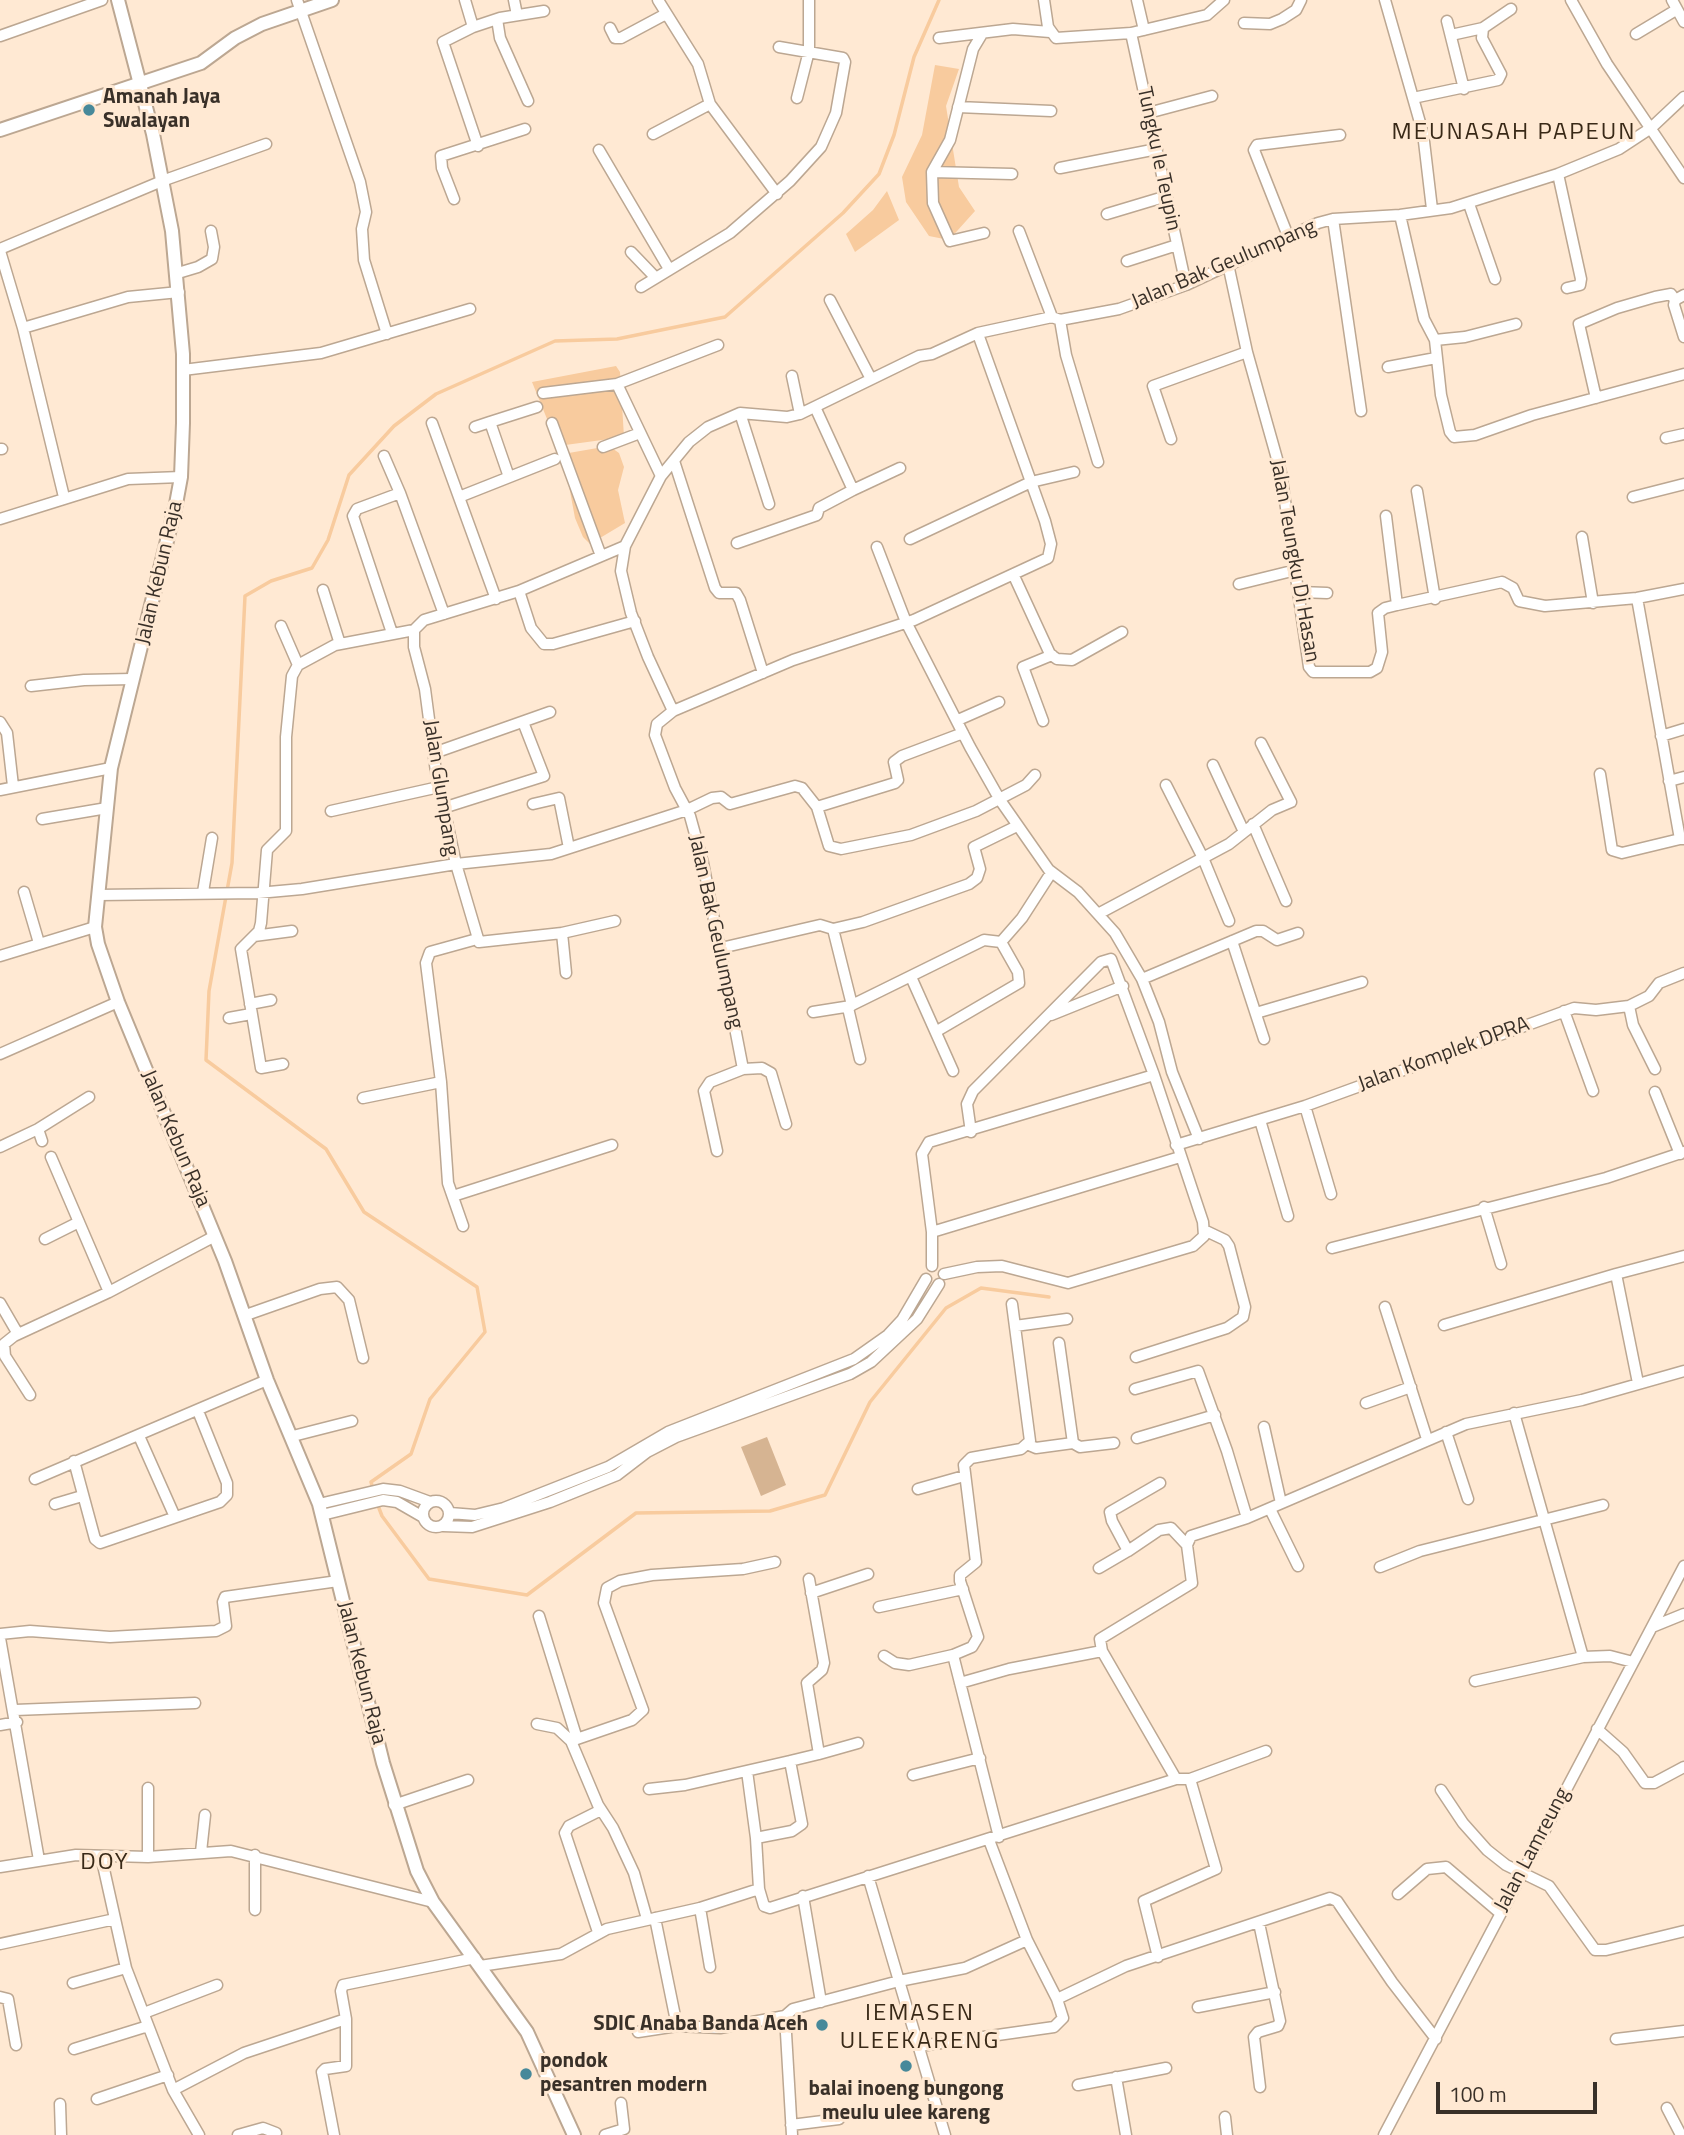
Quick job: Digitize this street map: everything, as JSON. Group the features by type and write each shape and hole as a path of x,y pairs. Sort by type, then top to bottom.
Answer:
{"street":[{"path":"0,36 102,0"},
{"name":"Jalan Kebun Raja","path":"118,0 141,85 178,272 183,370 181,477 151,615 132,679 111,768 95,927 101,956 246,1315 267,1380 293,1436 321,1510 394,1805 408,1849 433,1902 527,2032 574,2135"},
{"path":"0,130 201,63 262,24 299,6 332,0"},
{"path":"465,0 473,27"},
{"path":"514,0 517,15"},
{"path":"658,0 664,15 698,64 710,104 777,194"},
{"path":"797,97 809,51 809,0"},
{"path":"1044,0 1050,32"},
{"path":"1137,0 1144,30"},
{"path":"1244,23 1270,24 1296,10 1301,0"},
{"path":"1385,0 1423,134 1432,209"},
{"path":"1571,0 1607,64 1684,178"},
{"path":"939,38 1013,29 1050,32 1059,39 1130,33 1207,15 1219,1"},
{"path":"1636,34 1674,5 1684,22"},
{"path":"299,6 360,182 366,212 362,229 364,260 387,334"},
{"path":"1451,35 1483,28 1511,9"},
{"path":"478,146 443,42 497,19 544,11"},
{"path":"610,28 615,37 621,38 664,15"},
{"path":"497,19 500,38 528,101"},
{"path":"1447,21 1464,89"},
{"path":"1413,98 1464,89 1500,77 1482,38 1483,28"},
{"name":"Tungku Ie Teupin","path":"1130,33 1185,285"},
{"path":"982,34 973,49 950,141 932,172 933,203 950,241 984,233"},
{"path":"641,287 669,269 687,262 730,233 777,194 821,147 842,92 846,65 843,58 779,47"},
{"path":"1148,113 1212,96"},
{"name":"Jalan Bak Geulumpang","path":"743,1069 703,863 687,810 655,735 657,724 673,711 635,621 621,571 625,546 661,476 699,432 740,413 787,417 800,414 919,356 932,354 978,334 1056,318 1119,309 1185,285 1287,236 1333,219 1400,215 1469,204 1558,174 1619,149 1651,128 1684,97"},
{"path":"653,134 710,104"},
{"path":"958,107 1051,111"},
{"path":"454,199 442,168 441,156 526,129"},
{"path":"1287,236 1254,150 1257,145 1340,135"},
{"path":"64,497 23,328 0,250 162,181 266,144"},
{"path":"1060,168 1157,149"},
{"path":"599,150 669,269"},
{"path":"932,172 1012,174"},
{"path":"1558,174 1581,279 1580,285 1567,288"},
{"path":"1107,214 1167,197"},
{"path":"1469,204 1495,279"},
{"path":"1400,215 1424,319 1435,340 1441,395 1450,432 1454,437 1475,435 1684,374"},
{"path":"1333,219 1361,411"},
{"path":"178,272 198,267 212,259 214,247 211,231"},
{"path":"1019,231 1056,318 1098,462"},
{"path":"1127,261 1177,245"},
{"path":"631,252 655,277"},
{"name":"Jalan Teungku Di Hasan","path":"1228,264 1247,352 1280,473 1310,667 1317,674 1370,673 1377,668 1382,652 1378,614 1385,608 1397,605"},
{"path":"23,328 128,297 179,292"},
{"path":"1596,398 1579,324 1617,308 1671,294 1680,298 1684,337"},
{"path":"830,300 872,379"},
{"path":"183,370 321,353 470,309"},
{"path":"1435,340 1465,337 1516,324"},
{"path":"673,711 763,673 906,622 1014,576 1048,558 1050,551 1045,521 978,334"},
{"path":"543,393 617,384 718,345"},
{"path":"1171,439 1153,386 1247,352"},
{"path":"1388,367 1436,358"},
{"path":"792,376 800,414"},
{"path":"617,384 661,476"},
{"path":"475,427 537,407"},
{"path":"815,407 853,490"},
{"path":"740,413 769,504"},
{"path":"491,422 509,477"},
{"path":"432,423 496,598"},
{"path":"552,423 601,556"},
{"path":"603,447 640,433"},
{"path":"1666,438 1684,434"},
{"path":"384,456 443,614"},
{"path":"459,497 555,458"},
{"path":"674,461 715,588 719,593 736,593 740,600 763,673"},
{"path":"737,543 817,515 819,509 900,468"},
{"path":"910,540 1031,482 1074,472"},
{"path":"0,519 128,479 181,477"},
{"path":"1633,497 1684,484"},
{"path":"1417,491 1435,599"},
{"path":"391,634 353,516 357,509 400,493"},
{"path":"1386,516 1397,605 1435,599 1502,582 1510,585 1519,601 1532,605 1593,603 1684,589"},
{"path":"1582,537 1593,603"},
{"path":"283,1064 261,1068 242,949 261,923 264,858 267,850 286,831 288,821 287,707 292,676 298,665 340,644 414,630 417,624 519,591 625,546"},
{"path":"877,547 906,622 1000,800 1049,870 1078,892 1115,933 1142,979 1159,1022 1172,1072 1199,1139"},
{"path":"1239,584 1296,570"},
{"path":"1014,576 1052,655 1064,662 1122,632"},
{"path":"323,590 340,644"},
{"path":"519,591 531,628 544,644 553,644 635,621"},
{"path":"1300,592 1327,593"},
{"path":"1600,774 1612,850 1622,853 1682,839 1669,781 1637,598"},
{"path":"281,626 298,665"},
{"name":"Jalan Glumpang","path":"98,895 153,896 203,891 261,893 456,864 439,787 425,689 414,647 414,630"},
{"path":"1043,721 1023,667 1052,655"},
{"path":"32,686 84,680 132,679"},
{"path":"958,720 999,702"},
{"path":"434,753 550,712"},
{"path":"0,722 6,729 13,786"},
{"path":"443,808 544,776 523,722"},
{"path":"1661,736 1684,729"},
{"path":"817,807 895,783 898,780 894,762 902,756 963,733"},
{"path":"1098,914 1203,858 1272,810 1291,802 1261,743"},
{"path":"1213,765 1244,832"},
{"path":"0,790 111,768"},
{"path":"615,921 562,933 483,943 477,939 456,864 526,858 569,848 687,810 712,797 721,797 732,804 795,786 802,788 817,807 829,846 834,849 911,835 1000,800 1026,785 1035,775"},
{"path":"1669,781 1684,777"},
{"path":"1166,785 1203,858 1229,921"},
{"path":"331,811 439,787"},
{"path":"533,804 558,798 569,848"},
{"path":"42,818 107,808"},
{"path":"1253,824 1286,901"},
{"path":"721,948 820,925 833,929 885,915 969,884 977,877 980,869 974,847 1017,826"},
{"path":"203,891 212,838"},
{"path":"1001,942 1047,881 1049,870"},
{"path":"24,892 39,943"},
{"path":"0,956 95,927"},
{"path":"833,929 860,1059"},
{"path":"254,936 292,931"},
{"path":"1142,979 1256,932 1263,931 1277,940 1298,933"},
{"path":"562,933 566,973"},
{"path":"463,1226 448,1183 441,1082 427,956 439,948 477,939"},
{"path":"813,1012 850,1007 984,940 1001,942"},
{"path":"1232,941 1264,1039"},
{"path":"937,1031 1019,983 1018,972 1001,942"},
{"path":"944,1274 977,1267 1002,1266 1068,1283 1193,1246 1202,1240 1204,1230 1114,961 1104,960 973,1091 967,1104 971,1132"},
{"name":"Jalan Komplek DPRA","path":"1176,1145 1304,1106 1564,1011 1574,1008 1596,1010 1629,1006 1648,996 1659,983 1684,973"},
{"path":"911,977 953,1071"},
{"path":"1255,1013 1362,982"},
{"path":"1044,1018 1123,986"},
{"path":"229,1018 271,1000"},
{"path":"0,1054 118,1002"},
{"path":"1629,1006 1633,1025 1655,1069"},
{"path":"1564,1011 1593,1091"},
{"path":"717,1151 704,1091 709,1082 743,1069 762,1068 771,1073 786,1124"},
{"path":"383,1494 423,1517 431,1526 472,1527 550,1502 617,1475 662,1443 700,1424 854,1359 888,1335 902,1320 932,1266 932,1231 923,1147 929,1142 971,1132 1154,1075"},
{"path":"363,1098 441,1082"},
{"path":"1332,1248 1606,1178 1682,1153 1655,1092"},
{"path":"0,1147 38,1129 89,1097"},
{"path":"1304,1106 1331,1194"},
{"path":"1260,1120 1288,1216"},
{"path":"38,1129 42,1141"},
{"path":"453,1196 612,1145"},
{"path":"51,1157 109,1292"},
{"path":"932,1231 1180,1157"},
{"path":"1485,1208 1501,1265"},
{"path":"45,1238 79,1223"},
{"path":"1136,1357 1227,1328 1243,1317 1245,1307 1229,1246 1225,1240 1204,1230"},
{"path":"30,1395 3,1351 4,1344 18,1334 109,1292 215,1237"},
{"path":"1444,1325 1684,1256"},
{"path":"932,1266 941,1269 944,1274"},
{"path":"450,1513 475,1515 504,1508 608,1467 653,1438 821,1386 871,1362 916,1319 944,1274"},
{"path":"1616,1274 1638,1383"},
{"path":"926,1279 933,1285 939,1284"},
{"path":"246,1315 320,1289 337,1287 349,1300 363,1358"},
{"path":"0,1303 18,1334"},
{"path":"1012,1304 1029,1445"},
{"path":"1385,1307 1427,1439"},
{"path":"1015,1326 1067,1319"},
{"path":"1059,1343 1073,1443"},
{"path":"1135,1389 1198,1371 1215,1415 1247,1518"},
{"path":"1187,1545 1195,1534 1270,1509 1446,1432 1514,1413 1592,1398 1684,1371"},
{"path":"816,1376 821,1386"},
{"path":"35,1479 267,1380"},
{"path":"1366,1403 1411,1387"},
{"path":"74,1461 95,1539 100,1543 220,1502 227,1495 227,1483 198,1411"},
{"path":"1514,1413 1583,1657"},
{"path":"1137,1438 1215,1415"},
{"path":"293,1436 352,1420"},
{"path":"1264,1427 1282,1503"},
{"path":"1446,1432 1468,1499"},
{"path":"139,1436 174,1517"},
{"path":"884,1656 895,1663 909,1665 953,1655 972,1647 978,1640 960,1576 976,1562 964,1476 964,1465 968,1460 1029,1445 1045,1447 1073,1443 1080,1447 1114,1443"},
{"path":"918,1489 964,1476"},
{"path":"1128,1551 1110,1512 1160,1483"},
{"path":"321,1510 357,1499 401,1491 430,1502 443,1503 450,1513"},
{"path":"55,1504 82,1496"},
{"path":"423,1517 424,1508 430,1502"},
{"path":"1380,1567 1420,1551 1603,1505"},
{"path":"1270,1509 1298,1566"},
{"path":"443,1526 450,1513"},
{"path":"1099,1568 1159,1530 1171,1528 1187,1545 1192,1583 1101,1636 1101,1651 1176,1779"},
{"path":"574,1740 632,1720 643,1710 604,1603 607,1588 620,1581 640,1576 743,1569 775,1562"},
{"name":"Jalan Lamreung","path":"1384,2135 1521,1871 1684,1567"},
{"path":"811,1593 868,1574"},
{"path":"809,1579 824,1663 822,1670 807,1683 819,1754"},
{"path":"39,1860 0,1636 30,1632 110,1637 216,1631 226,1626 223,1602 225,1597 338,1581"},
{"path":"879,1607 963,1589"},
{"path":"1652,1627 1684,1614"},
{"path":"539,1616 574,1740 601,1810 634,1873 651,1919 677,2026"},
{"path":"960,1683 1101,1651"},
{"path":"920,2046 1054,2027 1063,2018 1057,1999 1027,1940 994,1839 979,1758 953,1655"},
{"path":"1475,1681 1583,1657 1610,1656 1633,1662"},
{"path":"15,1710 195,1703"},
{"path":"0,1725 17,1722"},
{"path":"537,1724 557,1728 574,1740"},
{"path":"1597,1729 1623,1752 1645,1783 1654,1783 1684,1767"},
{"path":"649,1789 685,1786 858,1743"},
{"path":"747,1771 756,1838 759,1889 764,1906 768,1908 930,1855 994,1839 1054,1816 1176,1779 1190,1779 1266,1751"},
{"path":"913,1775 979,1758"},
{"path":"756,1838 792,1831 802,1824 790,1761"},
{"path":"1158,1957 1144,1900 1216,1869 1190,1779"},
{"path":"394,1805 468,1780"},
{"path":"148,1788 148,1857"},
{"path":"1441,1790 1476,1839 1506,1865 1549,1886 1595,1950 1606,1951 1684,1931"},
{"path":"598,1932 565,1833 569,1826 601,1810"},
{"path":"201,1852 205,1815"},
{"path":"0,1867 76,1855 148,1857 231,1851 433,1902"},
{"path":"255,1855 255,1910"},
{"path":"101,1857 126,1968 173,2090 200,2135"},
{"path":"1398,1894 1427,1869 1446,1867 1500,1913"},
{"path":"869,1876 944,2135"},
{"path":"334,2135 322,2072 325,2069 346,2066 346,2019 341,1991 343,1985 478,1962 561,1954 598,1932 700,1909 759,1889"},
{"path":"803,1896 821,2002"},
{"path":"1057,1999 1110,1972 1259,1923 1325,1898 1334,1898 1436,2039"},
{"path":"700,1909 710,1967"},
{"path":"0,1944 115,1919"},
{"path":"1259,1923 1280,2024 1258,2032 1254,2037 1260,2087"},
{"path":"638,2032 677,2026 720,2028 785,2016 793,2009 899,1981 965,1968 1027,1940"},
{"path":"73,1983 126,1968"},
{"path":"144,2013 217,1985"},
{"path":"1198,2007 1275,1992"},
{"path":"0,1997 8,1999 16,2045"},
{"path":"785,2016 791,2130 839,2119"},
{"path":"173,2090 244,2053 346,2019"},
{"path":"74,2049 148,2026"},
{"path":"1616,2039 1684,2031"},
{"path":"1078,2085 1166,2068"},
{"path":"97,2099 168,2075"},
{"path":"1116,2077 1126,2135"},
{"path":"605,2135 624,2129 621,2103"},
{"path":"60,2104 61,2135"},
{"path":"1667,2108 1681,2135"},
{"path":"1225,2117 1227,2135"},
{"path":"238,2135 263,2128 276,2133"}],"shaded area":[{"path":"935,65 959,69 946,106 959,187 975,211 949,240 929,236 906,202 902,177 922,135"},
{"path":"887,191 899,220 855,252 846,234 873,210"},
{"path":"616,366 620,372 624,437 558,446 532,382"},
{"path":"609,446 619,453 624,467 618,490 625,523 590,544 583,537 575,518 563,454"},
{"path":"767,1437 786,1485 761,1496 741,1447"}],"waterway":[{"path":"373,1489 371,1482 411,1454 430,1399 485,1332 477,1287 364,1212 326,1149 206,1060 209,991 232,863 245,596 271,581 312,568 328,540 349,475 394,426 436,394 555,341 617,339 725,317 843,213 879,174 894,135 914,57 939,0"},
{"path":"377,1503 382,1516 429,1579 527,1595 636,1513 770,1511 825,1495 870,1402 946,1308 981,1288 1049,1297"}],"place":[{"name":"Amanah Jaya Swalayan","path":"89,110"},
{"name":"SDIC Anaba Banda Aceh","path":"822,2025"},
{"name":"balai inoeng bungong meulu ulee kareng","path":"906,2066"},
{"name":"pondok pesantren modern","path":"526,2074"}],"district":[{"name":"MEUNASAH PAPEUN","path":"1514,133"},
{"name":"DOY","path":"105,1863"},
{"name":"IEMASEN ULEEKARENG","path":"920,2028"}]}
